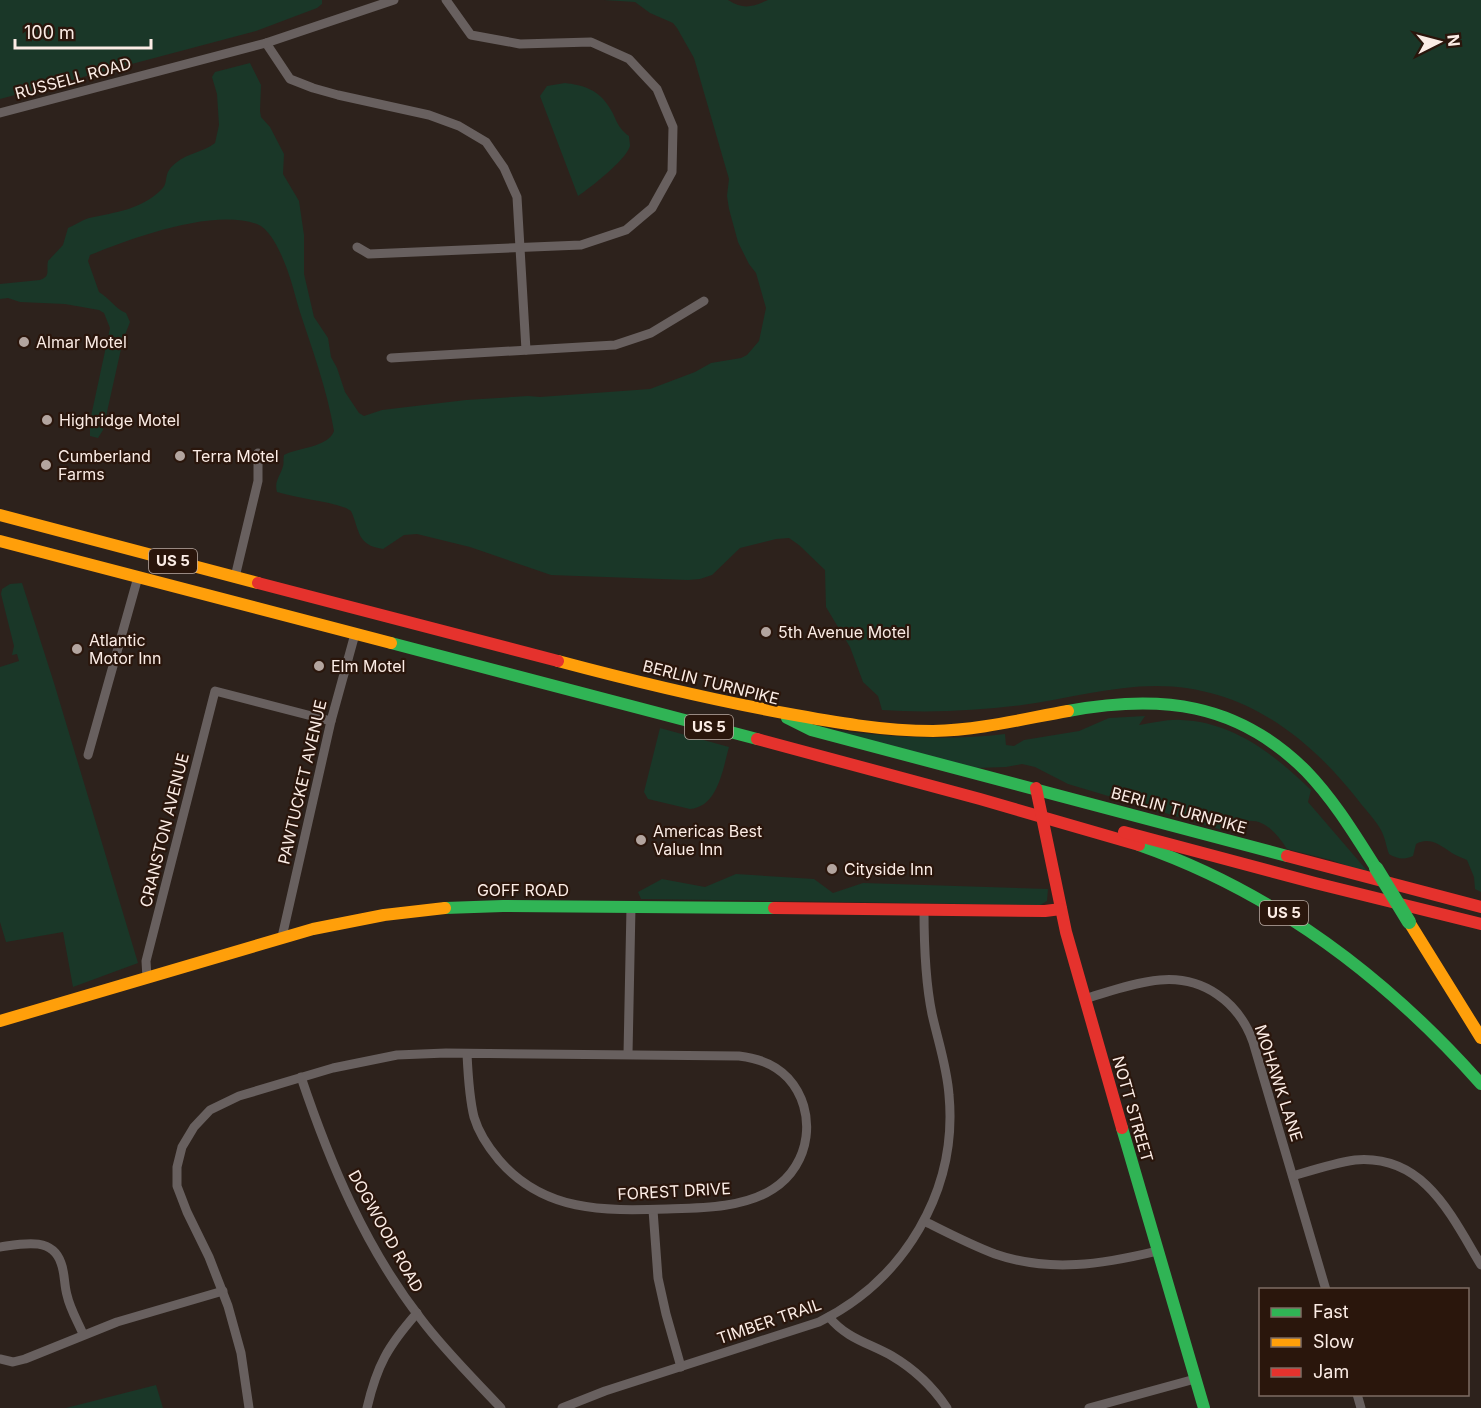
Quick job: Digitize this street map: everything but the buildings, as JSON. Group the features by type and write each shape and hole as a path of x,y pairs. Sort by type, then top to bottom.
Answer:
{"main road":[{"name":"BERLIN TURNPIKE","path":"0,515 579,667 770,710 811,730 1481,907"},
{"name":"US 5","path":"0,542 1041,816 1119,839 1182,861 1228,882 1288,916 1343,953 1395,994 1442,1040 1481,1084"},
{"path":"355,634 361,610"},
{"name":"US 5","path":"770,710 850,725 931,731 995,725 1111,702 1161,702 1195,708 1226,718 1257,732 1299,763 1332,800 1481,1038"},
{"name":"NOTT STREET","path":"1036,788 1061,909 1084,999 1204,1408"},
{"path":"1041,816 1074,819 1481,924"},
{"name":"GOFF ROAD","path":"0,1021 282,937 350,920 432,908 481,906 1045,911 1061,909"}],"street":[{"name":"RUSSELL ROAD","path":"0,113 266,43 394,0"},
{"path":"357,247 369,254 581,245 626,230 652,208 672,172 673,127 657,89 629,60 591,42 520,44 471,35 446,0"},
{"path":"266,43 290,80 338,95 429,115 459,126 486,142 504,168 517,197 518,247 526,350"},
{"path":"391,358 615,345 651,333 704,301"},
{"path":"235,577 258,481 258,453"},
{"path":"88,755 138,577"},
{"name":"PAWTUCKET AVENUE","path":"282,937 331,721 355,634"},
{"name":"CRANSTON AVENUE","path":"147,978 146,961 215,691 331,721"},
{"path":"628,1054 631,907"},
{"name":"TIMBER TRAIL","path":"562,1408 605,1391 805,1328 829,1317 858,1299 881,1280 903,1255 936,1196 945,1165 950,1113 947,1077 928,992 924,910"},
{"name":"MOHAWK LANE","path":"1084,999 1147,982 1170,979 1199,984 1228,1002 1240,1016 1250,1035 1325,1288"},
{"name":"FOREST DRIVE","path":"249,1408 241,1353 223,1291 179,1193 176,1172 182,1147 200,1120 216,1107 239,1096 375,1058 408,1054 467,1053 730,1055 759,1060 774,1067 788,1078 798,1092 806,1114 807,1131 802,1155 792,1172 773,1190 742,1202 653,1210 597,1208 570,1204 540,1194 519,1180 490,1150 478,1130 472,1106 467,1053"},
{"name":"DOGWOOD ROAD","path":"301,1077 323,1141 346,1195 377,1252 417,1313 448,1352 501,1408"},
{"path":"1293,1176 1357,1160 1384,1162 1404,1169 1422,1181 1435,1194 1481,1265"},
{"path":"653,1210 660,1290 681,1366"},
{"path":"924,1221 992,1253 1037,1264 1061,1266 1095,1264 1157,1251"},
{"path":"0,1247 36,1243 56,1253 63,1268 68,1299 83,1334"},
{"path":"0,1359 12,1362 25,1359 83,1334 141,1314 223,1291"},
{"path":"367,1408 385,1354 417,1313"},
{"path":"829,1317 850,1336 886,1353 910,1368 932,1388 947,1408"},
{"path":"1089,1408 1195,1379"}],"green space":[{"path":"0,0 322,0 322,4 317,8 256,31 0,99"},
{"path":"604,0 728,0 748,6 768,0 1481,0 1481,892 1475,889 1474,877 1467,860 1433,842 1425,841 1416,844 1413,856 1407,858 1398,858 1389,854 1376,822 1338,776 1317,755 1294,735 1270,719 1244,705 1217,695 1187,688 1156,686 1106,690 987,709 882,710 878,696 863,682 850,647 826,607 825,570 789,538 740,548 712,575 688,580 551,575 470,547 417,534 404,535 383,549 368,544 360,536 351,511 346,508 277,492 277,482 284,455 326,441 334,431 323,384 287,269 272,237 257,224 239,220 196,222 150,234 90,255 88,261 99,292 126,313 130,322 123,340 103,430 98,438 90,436 90,421 110,328 104,313 65,304 0,299 0,284 40,280 47,275 48,261 63,245 68,228 86,219 128,209 146,202 162,189 172,166 186,156 215,143 219,125 217,94 212,77 215,72 250,63 261,85 261,117 270,127 284,154 283,174 299,201 304,235 304,274 314,317 328,338 331,357 345,392 359,413 364,416 382,410 466,400 650,389 695,372 711,363 747,355 759,341 766,308 756,273 738,242 727,196 729,179 694,58 673,23 650,13 635,2"},
{"path":"565,83 583,87 599,95 621,129 629,136 630,146 622,159 578,196 540,96 547,86"},
{"path":"22,583 138,963 73,987 63,932 6,942 0,922 0,667 19,661 17,654 12,655 14,646 1,594 2,589 10,584"},
{"path":"1145,716 1139,725 1171,720 1200,722 1236,734 1268,753 1311,790 1308,802 1370,874 1331,860 1287,849 1274,832 1259,822 1243,821 1222,830 1068,784 1035,767 1022,764 976,768 831,730 918,737 1005,734 1006,745 1014,746 1024,740 1079,731 1109,718"},
{"path":"660,728 729,747 718,785 707,801 699,807 690,809 648,799 644,792"},
{"path":"736,874 814,879 833,893 863,883 1048,889 1047,901 1040,905 641,899 638,892 662,879 705,887"},
{"path":"156,1385 163,1408 66,1408"}],"traffic: fast":[{"path":"391,643 757,739"},
{"path":"1068,711 1102,706 1166,704 1225,717 1253,730 1280,748 1316,782 1344,818 1376,868"},
{"path":"787,718 811,730 1287,856"},
{"path":"1139,845 1189,864 1236,887 1282,913 1325,942 1407,1009 1481,1084"},
{"path":"1376,868 1409,922"},
{"path":"445,908 503,906 774,908"},
{"path":"1122,1128 1204,1408"}],"traffic: slow":[{"path":"0,515 258,583"},
{"path":"0,541 391,643"},
{"path":"558,661 727,702 877,728 914,731 967,729 1068,711"},
{"path":"0,1021 313,929 384,915 445,908"},
{"path":"1409,922 1481,1038"}],"traffic: jam":[{"path":"258,583 558,661"},
{"path":"757,739 980,799 1139,845"},
{"path":"1036,788 1066,932 1122,1128"},
{"path":"1124,832 1481,924"},
{"path":"1287,856 1481,907"},
{"path":"774,908 1045,911 1061,909"}],"place":[{"name":"Almar Motel","path":"24,342"},
{"name":"Highridge Motel","path":"47,420"},
{"name":"Terra Motel","path":"180,456"},
{"name":"Cumberland Farms","path":"46,465"},
{"name":"5th Avenue Motel","path":"766,632"},
{"name":"Atlantic Motor Inn","path":"77,649"},
{"name":"Elm Motel","path":"319,666"},
{"name":"Americas Best Value Inn","path":"641,840"},
{"name":"Cityside Inn","path":"832,869"}]}
